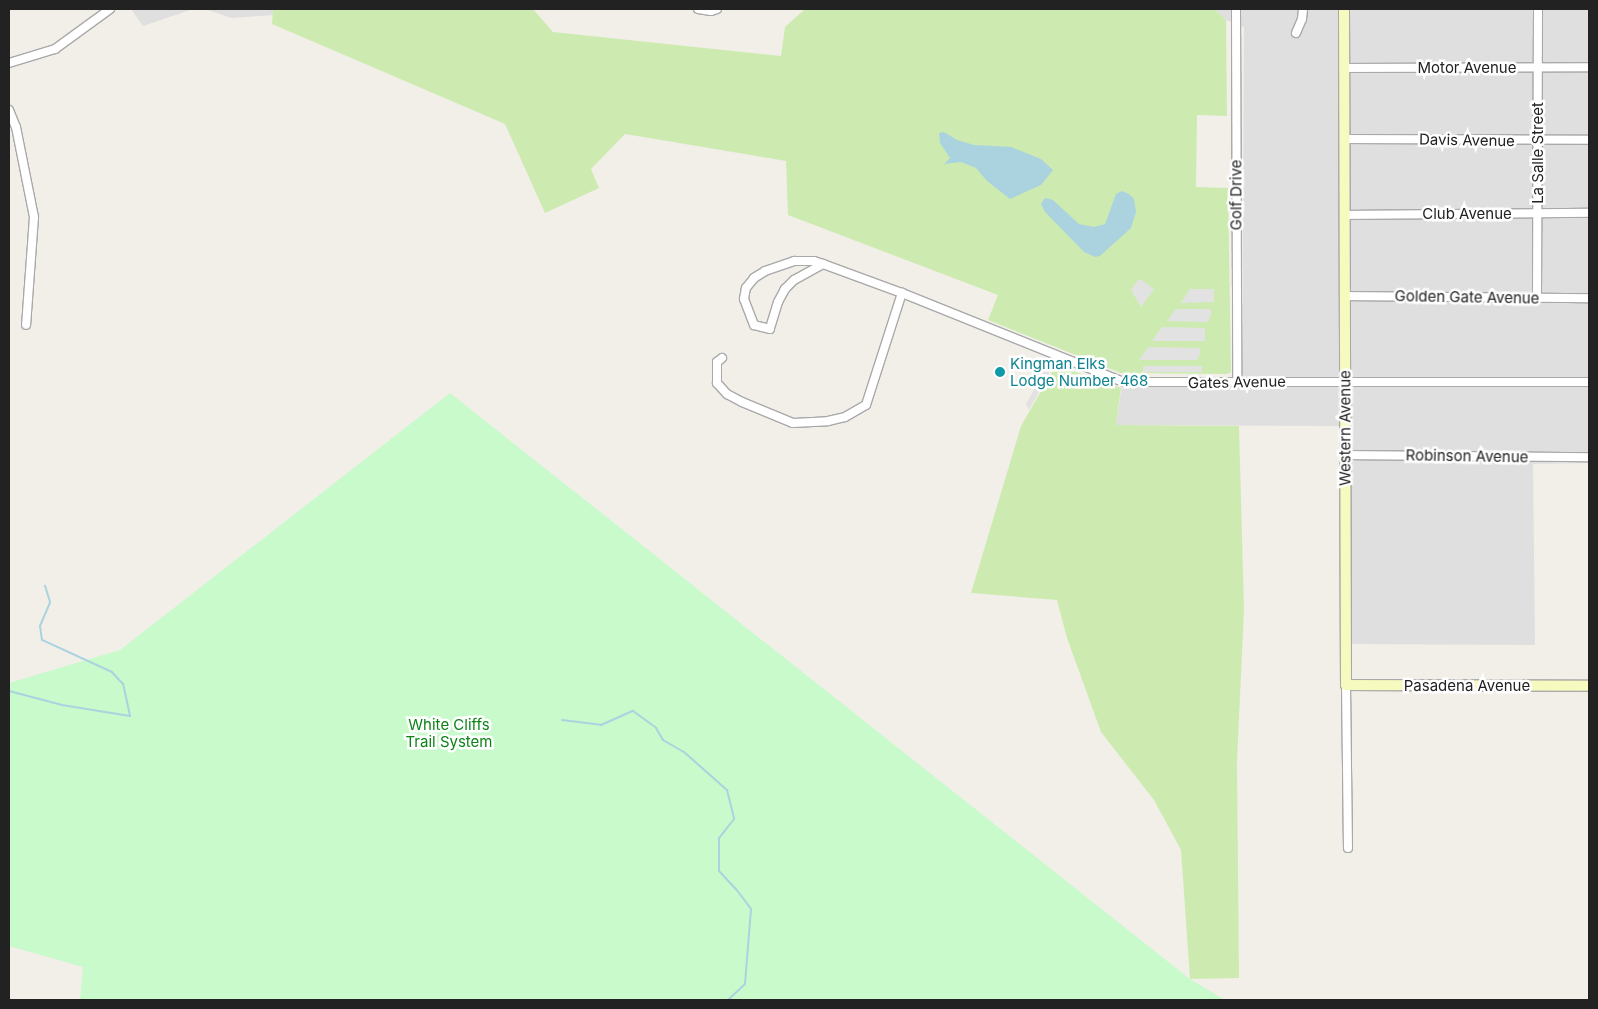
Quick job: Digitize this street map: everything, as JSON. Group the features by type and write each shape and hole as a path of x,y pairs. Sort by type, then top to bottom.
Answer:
{"street":[{"path":"9,64 55,49 110,9"},
{"path":"698,9 712,11 717,9"},
{"name":"Golf Drive","path":"1236,9 1237,381"},
{"path":"1296,32 1302,18 1302,9"},
{"name":"Western Avenue","path":"1344,9 1348,848"},
{"name":"La Salle Street","path":"1538,9 1538,298"},
{"name":"Motor Avenue","path":"1344,68 1589,67"},
{"path":"9,110 16,127 34,216 26,325"},
{"name":"Davis Avenue","path":"1344,139 1589,140"},
{"name":"Club Avenue","path":"1344,215 1589,213"},
{"name":"Gates Avenue","path":"823,264 794,280 785,288 778,302 770,328 754,324 744,299 746,288 754,278 778,265 794,261 814,261 823,264 902,293 1123,382 1589,382"},
{"path":"722,358 717,362 717,383 727,394 793,423 828,421 845,417 866,405 902,293"},
{"name":"Golden Gate Avenue","path":"1345,296 1589,298"},
{"name":"Robinson Avenue","path":"1345,455 1589,457"},
{"name":"Pasadena Avenue","path":"1346,685 1589,686"}],"shaded area":[{"path":"131,9 193,9 143,26"},
{"path":"205,9 273,9 273,15 231,18"},
{"path":"1215,9 1589,9 1589,463 1533,464 1535,645 1349,644 1349,426 1116,425 1123,379 1242,382 1244,27 1226,20"},
{"path":"1138,280 1142,280 1154,289 1141,307 1131,290"},
{"path":"1190,289 1214,289 1214,302 1181,303"},
{"path":"1176,309 1211,309 1211,315 1208,322 1167,321"},
{"path":"1162,327 1205,328 1205,341 1152,341"},
{"path":"1148,347 1200,348 1200,354 1197,360 1139,360"},
{"path":"1049,362 1052,368 1029,410 1026,404"},
{"path":"1143,366 1202,366 1202,372 1143,372"}],"green space":[{"path":"273,9 533,9 553,32 781,56 785,27 805,9 1215,9 1226,20 1227,116 1197,115 1196,187 1228,188 1231,372 1227,374 1121,373 988,320 998,295 788,215 786,161 625,134 591,169 599,188 545,213 505,124 272,24"},
{"path":"1056,365 1121,388 1116,425 1239,426 1244,610 1237,762 1239,978 1190,979 1181,850 1154,800 1101,732 1067,638 1057,600 971,593 1021,426"},
{"name":"White Cliffs Trail System","path":"450,393 1190,979 1225,1000 80,1000 83,967 9,946 9,683 120,650"}],"water":[{"path":"944,132 957,140 974,145 1011,147 1041,159 1053,170 1041,185 1010,199 987,181 976,168 961,162 944,164 950,158 940,143 939,133"},
{"path":"1122,191 1134,199 1136,212 1131,228 1100,256 1095,257 1084,252 1045,212 1041,204 1045,198 1053,200 1079,224 1094,227 1105,224 1116,194"}],"waterway":[{"path":"9,691 62,705 130,716 123,684 112,672 42,640 40,626 50,602 45,586"},
{"path":"562,720 601,725 633,711 656,728 663,740 684,752 727,790 734,819 719,838 719,871 751,909 745,984 728,1000"}],"place":[{"name":"Kingman Elks Lodge Number 468","path":"1000,372"}]}
